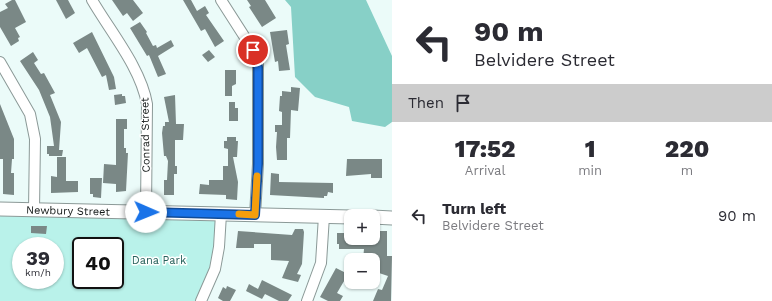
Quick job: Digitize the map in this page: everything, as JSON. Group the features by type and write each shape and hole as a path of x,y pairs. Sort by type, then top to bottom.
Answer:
{"street":[{"name":"Conrad Street","path":"92,0 126,55 145,93 147,104 146,212"},
{"path":"221,0 253,50 258,62 258,164 255,215"},
{"path":"0,62 30,114 35,139 34,210"},
{"name":"Newbury Street","path":"0,209 344,217"},
{"path":"201,301 215,269 219,247 221,214"},
{"path":"307,301 320,263 324,216"},
{"path":"380,217 392,218"}],"green space":[{"name":"Dana Park","path":"0,216 219,221 218,250 202,301 0,301"}],"shaded area":[{"path":"285,0 366,0 392,56 392,122 385,127 352,121 349,107 315,97 295,77 291,7"}],"building":[{"path":"15,0 26,22 15,28 20,37 18,38 19,41 11,46 0,27 0,12 8,8 5,4"},
{"path":"56,0 68,0 75,13 66,19"},
{"path":"112,0 133,0 143,13 133,21 127,13 123,16"},
{"path":"183,0 191,0 197,11 205,6 209,13 206,15 224,41 215,47 205,29 201,31"},
{"path":"247,0 265,0 276,18 262,27 249,7 251,6"},
{"path":"140,22 147,32 146,33 153,46 156,45 157,48 171,40 174,46 158,56 166,74 158,77 149,55 147,56 130,28"},
{"path":"287,30 289,44 286,45 290,70 279,71 278,61 275,62 270,32"},
{"path":"92,32 114,77 116,89 109,90 106,75 102,77 87,48 79,53 73,43"},
{"path":"209,50 215,57 208,62 202,55"},
{"path":"33,52 38,60 34,63 41,74 44,73 55,93 50,95 61,122 59,150 63,150 62,156 49,156 49,154 47,154 47,146 54,146 50,117 39,90 20,61"},
{"path":"225,70 236,70 236,84 232,86 232,96 225,96"},
{"path":"291,87 300,88 298,111 291,110 290,138 287,138 287,160 277,160 277,132 275,132 275,125 282,125 282,112 279,111 280,96 282,96 282,91 291,92"},
{"path":"122,94 122,96 125,96 126,103 115,105 114,95"},
{"path":"175,95 176,124 184,124 183,140 175,140 175,166 177,166 177,174 174,174 174,195 164,195 164,180 167,180 168,161 166,156 164,156 162,133 165,122 169,122 164,97"},
{"path":"229,102 235,102 235,108 238,108 238,121 229,121"},
{"path":"0,104 14,139 14,159 12,159 11,173 14,173 14,195 3,194 3,159 0,159"},
{"path":"116,119 127,119 127,129 124,129 124,148 126,148 126,153 128,153 126,191 116,192 116,184 103,183 104,164 116,165"},
{"path":"227,137 236,137 236,141 238,141 237,157 233,157 238,182 237,200 226,199 226,195 199,194 200,184 209,185 209,180 223,180 223,166 228,166 228,149 224,148 224,141 227,141"},
{"path":"57,157 66,157 66,181 78,181 78,192 51,193 51,176 57,177"},
{"path":"347,159 382,159 382,178 371,178 371,174 346,176"},
{"path":"271,173 279,174 279,182 333,183 333,193 328,192 327,196 324,196 324,198 270,195"},
{"path":"90,178 102,178 101,198 93,197 93,194 90,194"},
{"path":"31,226 47,226 46,234 31,233"},
{"path":"295,229 303,229 304,232 302,264 297,274 301,275 298,282 282,278 289,261 271,260 271,244 254,244 254,248 236,248 238,231 292,235"},
{"path":"380,231 387,231 387,256 392,256 391,301 373,301 378,289 382,290 388,276 380,273 380,253 364,253 364,249 339,249 339,244 337,244 337,233 344,233 344,245 380,245"},
{"path":"336,268 344,272 344,281 337,293 343,296 340,301 328,301 320,297"},
{"path":"262,280 292,295 288,301 279,301 265,294 262,299 246,291 249,284 258,289"},
{"path":"227,286 236,290 230,301 223,301 218,298 223,287 226,289"}],"slow traffic":[{"path":"239,214 255,215 257,176"}],"route":[{"path":"146,212 255,215 258,164 258,62 253,50"}]}
